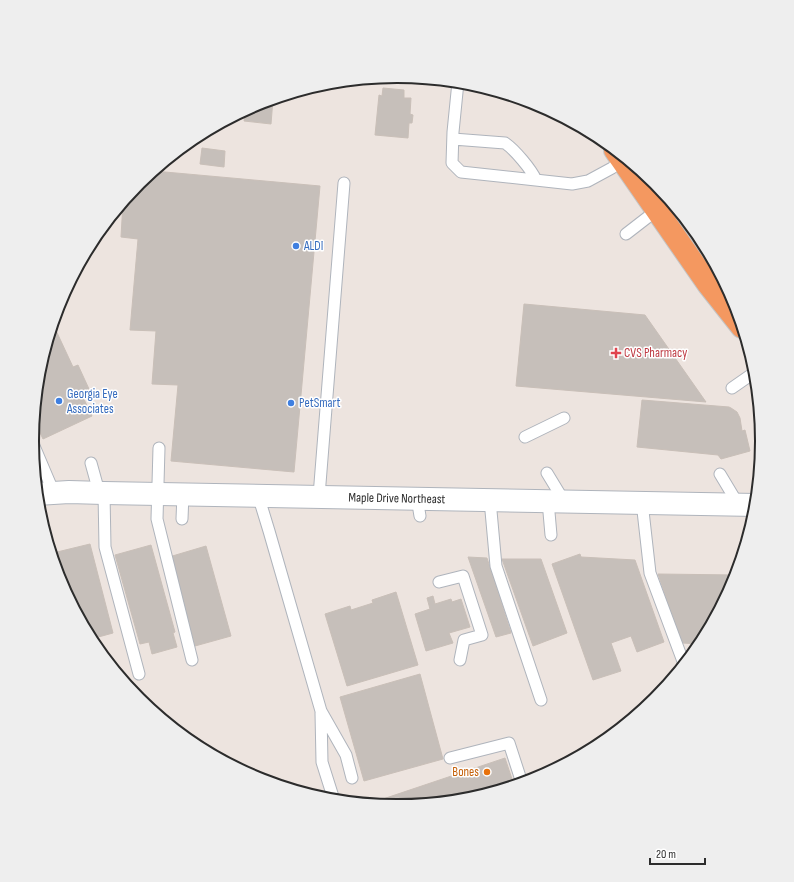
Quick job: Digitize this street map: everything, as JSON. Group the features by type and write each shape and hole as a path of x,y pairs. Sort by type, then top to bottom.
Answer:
{"highway":[{"path":"626,166 708,284 732,314"}],"street":[{"name":"Maple Drive Northeast","path":"45,493 102,492 320,496 418,507 490,500 747,504"}],"lane":[{"path":"457,88 452,163 462,172 572,184 588,181 612,168 616,158"},
{"path":"453,139 505,143 511,146 533,173 536,180"},
{"path":"320,496 344,183"},
{"path":"626,234 657,210"},
{"path":"732,388 749,376"},
{"path":"525,437 564,418"},
{"path":"159,448 157,519 192,660"},
{"path":"90,463 102,492 105,547 139,674"},
{"path":"547,473 556,501 551,535"},
{"path":"720,474 747,504"},
{"path":"41,476 45,493"},
{"path":"182,519 183,494"},
{"path":"258,495 270,531 321,711 346,755 352,778"},
{"path":"490,500 496,566 541,700"},
{"path":"642,502 650,573 682,658"},
{"path":"439,582 462,576 482,635 464,640 460,660"},
{"path":"321,711 322,762 332,793"},
{"path":"450,758 509,743 520,777"}],"building":[{"path":"383,88 404,90 404,98 411,98 410,114 413,115 412,123 409,123 408,138 375,135 379,95 382,96"},
{"path":"272,105 271,124 244,121 245,117"},
{"path":"202,148 225,151 224,167 200,164"},
{"path":"161,172 320,186 294,472 171,461 178,385 152,384 156,331 130,330 138,239 121,237 122,212"},
{"path":"524,304 645,315 706,402 516,386"},
{"path":"56,331 73,367 78,365 89,389 81,393 92,416 43,439 39,431 42,394 51,348"},
{"path":"642,400 729,407 737,412 740,418 742,431 745,430 750,451 721,459 718,455 637,447"},
{"path":"90,544 113,633 97,637 76,599 66,578 57,552"},
{"path":"151,545 175,632 173,633 177,647 152,654 149,642 140,644 115,555"},
{"path":"206,546 231,636 195,646 169,557"},
{"path":"580,554 581,557 635,560 664,642 637,652 631,636 611,643 621,671 593,680 552,564"},
{"path":"468,557 487,558 511,633 496,637"},
{"path":"502,559 541,559 567,633 533,646"},
{"path":"658,574 729,575 707,620 695,640 692,644 682,643"},
{"path":"396,592 418,665 347,686 325,614 350,606 351,610 373,603 372,600"},
{"path":"433,596 435,604 451,599 452,602 461,599 470,627 449,633 453,643 426,651 415,614 430,609 427,598"},
{"path":"420,674 443,759 364,781 340,697"},
{"name":"Bones","path":"505,758 512,780 490,787 444,796 385,798"}],"place":[{"name":"ALDI","path":"296,246"},
{"name":"CVS Pharmacy","path":"616,353"},
{"name":"Georgia Eye Associates","path":"59,401"},
{"name":"PetSmart","path":"291,403"},
{"name":"Bones","path":"487,772"}]}
